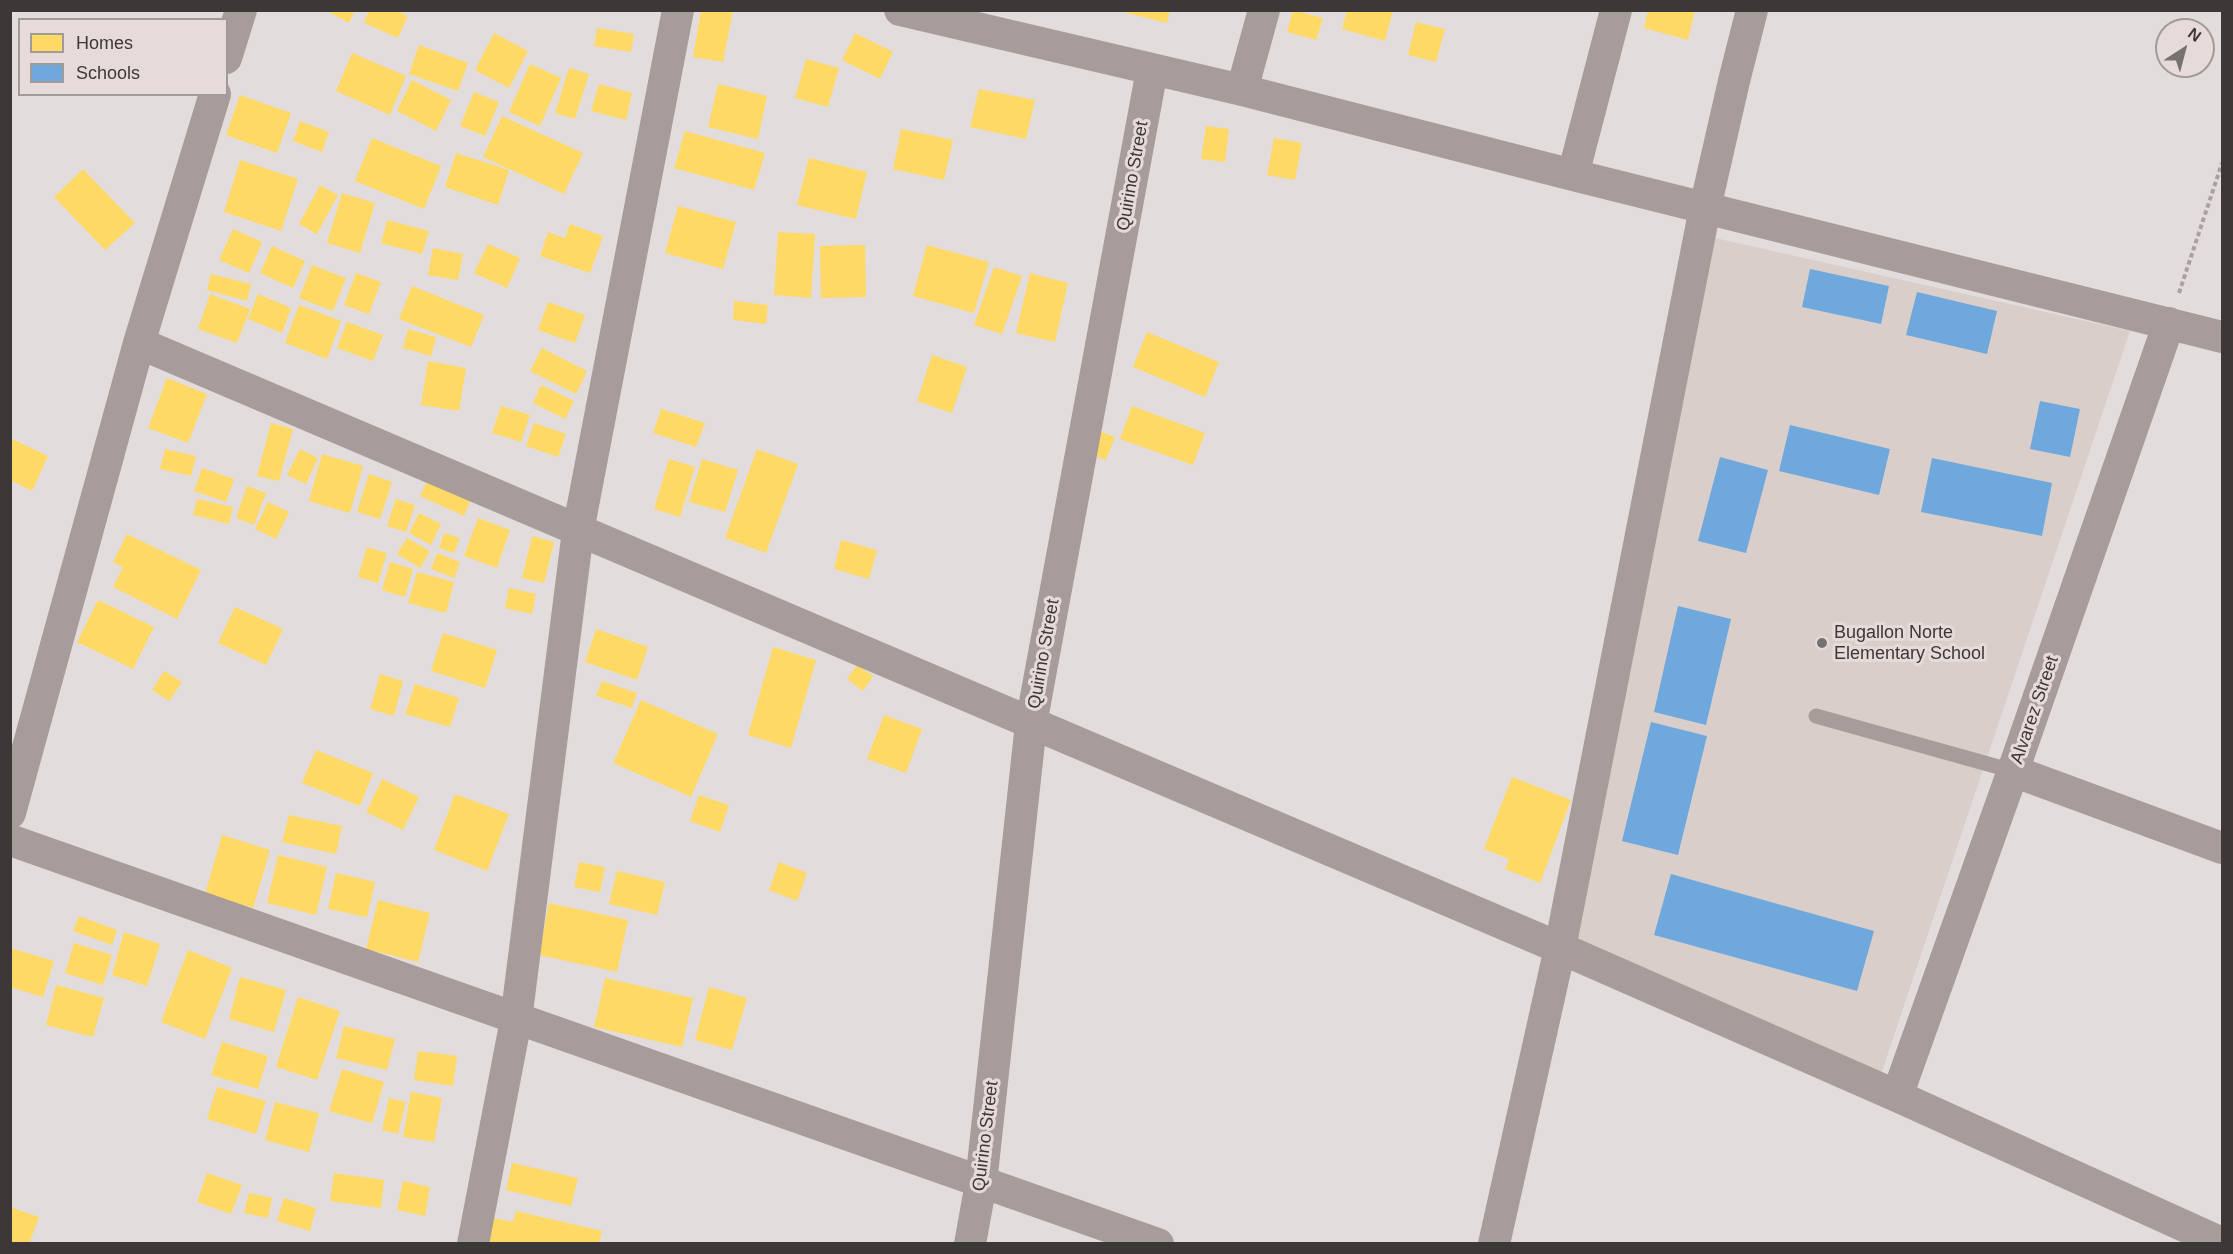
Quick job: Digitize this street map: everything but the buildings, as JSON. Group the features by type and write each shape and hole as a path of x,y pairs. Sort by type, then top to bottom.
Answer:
{"street":[{"path":"228,52 241,10"},
{"path":"473,1244 516,1020 578,531 678,10"},
{"path":"900,10 1242,90 1573,175 2223,336"},
{"path":"1242,90 1263,10"},
{"path":"1573,175 1616,10"},
{"path":"1494,1244 1560,948 1705,208 1752,10"},
{"name":"Quirino Street","path":"970,1244 981,1183 1031,724 1152,70"},
{"path":"10,813 139,342 214,96"},
{"name":"Alvarez Street","path":"1897,1095 2169,323"},
{"path":"139,342 1560,948 1897,1095 2223,1243"},
{"path":"2013,771 2223,848"},
{"path":"10,840 516,1020 1158,1244"}],"lane":[{"path":"1816,716 2013,771"}],"path":[{"path":"2169,323 2223,163"}],"shaded area":[{"name":"Bugallon Norte Elementary School","path":"1706,236 2130,331 1875,1092 1553,955"}],"place":[{"name":"Bugallon Norte Elementary School","path":"1822,643"}]}
